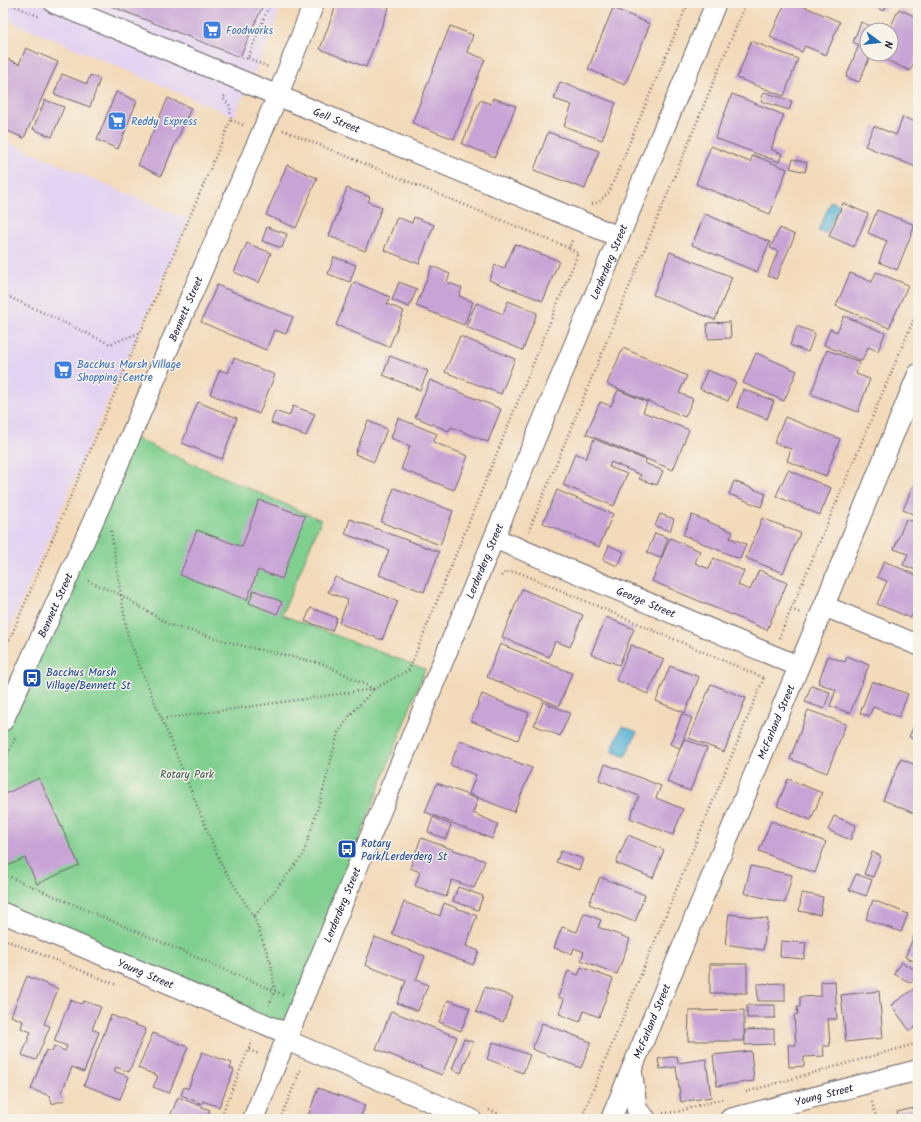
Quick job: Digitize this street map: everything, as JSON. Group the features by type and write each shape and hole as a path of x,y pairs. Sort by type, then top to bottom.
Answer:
{"street":[{"name":"Gell Street","path":"54,3 619,237"},
{"name":"Bennett Street","path":"3,721 286,98 314,3"},
{"name":"Lerderderg Street","path":"253,1119 716,3"},
{"name":"McFarland Street","path":"611,1119 824,606 918,374"},
{"name":"George Street","path":"494,538 798,666"},
{"path":"824,606 918,645"},
{"name":"Young Street","path":"3,913 261,1022 287,1037 476,1113"},
{"name":"McFarland Street","path":"632,1070 637,1110 651,1116"},
{"name":"Young Street","path":"730,1119 918,1070"}],"path":[{"path":"3,655 231,120 230,106 223,98 231,76 240,60 248,58 270,3"},
{"path":"569,248 587,205 599,202 609,192 688,3"},
{"path":"536,533 529,530 746,3"},
{"path":"254,917 303,855 323,791 338,733 351,714 374,689 409,670 578,253 283,130 286,98"},
{"path":"3,294 110,344 139,333"},
{"path":"772,635 779,638 918,309"},
{"path":"111,528 128,637 221,864 254,917 272,963 275,991 220,1119"},
{"path":"497,578 506,572 518,572 764,678 581,1119"},
{"path":"84,579 121,595 170,625 243,646 324,664 374,689"},
{"path":"162,719 374,689"},
{"path":"3,874 301,1002"},
{"path":"744,1093 918,1043"},
{"path":"280,1119 301,1068 308,1071"},
{"path":"651,1116 676,1112 729,1097"},
{"path":"476,1113 510,1119"}],"shaded area":[{"path":"3,3 281,3 272,35 234,116 3,18"},
{"name":"Bacchus Marsh Village Shopping Centre","path":"3,140 189,220 105,407 3,645"}],"green space":[{"name":"Rotary Park","path":"125,434 321,520 282,615 425,669 286,1029 3,916 3,722"}],"water":[{"path":"831,201 840,205 826,234 818,231"},
{"path":"622,726 637,732 625,757 611,751"}],"building":[{"name":"Foodworks","path":"103,3 264,3 240,57"},
{"path":"337,3 378,3 389,7 366,67 320,49"},
{"path":"785,3 796,3 840,22 826,55 805,46 802,52 770,37"},
{"path":"865,3 888,3 884,11"},
{"path":"613,8 650,24 625,85 588,69"},
{"path":"899,9 918,18 918,53 910,71 891,62 899,62 899,22 893,22"},
{"path":"450,26 473,35 467,52 485,59 454,139 412,123"},
{"path":"859,27 859,45 853,42"},
{"path":"751,41 798,59 784,96 737,78"},
{"path":"859,45 859,62 868,62 859,82 846,77"},
{"path":"26,48 58,62 24,138 3,129 3,63 5,58 19,64"},
{"path":"62,74 87,84 90,75 100,79 90,107 54,94"},
{"path":"560,82 616,103 602,140 564,126 572,105 554,99"},
{"name":"Reddy Express","path":"116,92 137,101 118,149 97,140"},
{"path":"764,92 792,101 789,110 761,101"},
{"path":"732,94 784,115 771,149 782,154 779,162 715,138"},
{"path":"168,98 191,108 161,176 138,165"},
{"path":"493,98 516,106 495,157 462,144 480,100 491,104"},
{"path":"45,100 64,107 52,137 33,129"},
{"path":"903,117 918,123 918,168 865,146 874,126 896,135"},
{"path":"548,132 599,151 585,189 534,170"},
{"path":"711,146 750,162 753,155 787,169 770,214 696,184"},
{"path":"793,159 807,163 805,172 790,168"},
{"path":"287,165 317,178 296,228 266,215"},
{"path":"347,188 370,197 368,202 382,207 365,251 329,236"},
{"path":"843,203 868,214 854,247 829,236"},
{"path":"877,210 915,225 897,270 879,262 887,241 868,233"},
{"path":"705,214 770,242 757,272 692,245"},
{"path":"397,217 412,223 414,217 434,225 419,264 384,250"},
{"path":"267,227 287,234 282,248 262,241"},
{"path":"780,228 795,235 776,279 768,276 778,251 770,248"},
{"path":"247,243 271,253 259,283 234,272"},
{"path":"515,244 559,261 543,301 489,280 495,265 504,269"},
{"path":"670,252 732,277 715,320 653,295"},
{"path":"334,257 356,265 350,282 328,274"},
{"path":"432,266 450,274 447,282 462,288 459,296 473,302 464,325 416,306"},
{"path":"876,272 908,285 889,328 836,306 850,273 872,282"},
{"path":"354,282 390,297 387,304 404,311 389,347 336,325"},
{"path":"399,282 417,289 409,307 392,300"},
{"path":"217,285 293,317 286,334 274,330 266,350 201,322"},
{"path":"508,301 537,313 523,350 466,327 476,303 503,314"},
{"path":"844,316 885,333 878,351 868,347 862,361 824,345 830,329 837,332"},
{"path":"730,322 731,338 708,339 707,323"},
{"path":"797,326 815,333 808,352 790,345"},
{"path":"460,336 515,359 501,394 445,372"},
{"path":"623,348 687,376 679,393 693,399 685,417 607,384"},
{"path":"827,350 860,362 856,374 870,379 858,412 811,394"},
{"path":"756,353 797,371 784,401 743,383"},
{"path":"390,356 428,371 420,390 383,375"},
{"path":"234,358 275,375 259,414 210,394 220,370 228,373"},
{"path":"707,370 736,382 728,401 700,389"},
{"path":"430,380 501,409 488,442 451,427 449,431 415,417"},
{"path":"743,389 774,401 767,419 737,407"},
{"path":"618,390 647,402 643,412 689,430 673,470 586,434 600,402 611,406"},
{"path":"198,402 237,418 222,459 182,443"},
{"path":"293,406 315,414 306,436 271,423 275,411 289,416"},
{"path":"785,417 840,439 826,476 787,461 791,449 774,443"},
{"path":"398,418 437,434 433,442 468,456 454,490 401,469 410,446 391,438"},
{"path":"368,421 387,429 374,462 355,454"},
{"path":"594,439 646,460 645,463 663,471 657,485 639,479 641,475 611,462 609,467 627,474 614,506 563,485 575,453 586,458"},
{"path":"788,470 831,488 820,515 776,496"},
{"path":"916,478 918,479 918,516 903,510"},
{"path":"734,481 766,494 761,507 729,494"},
{"path":"394,488 453,511 440,545 381,522"},
{"path":"557,490 613,514 599,547 543,523"},
{"path":"259,500 305,516 282,579 258,570 247,600 180,575 197,530 242,547"},
{"path":"660,514 674,519 670,531 655,526"},
{"path":"692,515 733,532 730,538 746,544 740,559 683,535"},
{"path":"762,518 800,533 783,573 746,558"},
{"path":"350,519 439,552 424,592 379,575 389,550 345,534"},
{"path":"906,519 918,523 918,571 903,565 908,554 894,549"},
{"path":"655,533 668,538 661,558 647,553"},
{"path":"670,538 700,551 695,563 709,569 714,558 744,571 738,585 750,590 759,570 787,583 767,630 652,581"},
{"path":"609,545 624,552 618,566 603,560"},
{"path":"884,561 918,576 918,600 911,618 877,604 887,581 877,577"},
{"path":"335,577 398,601 382,640 339,623 348,600 328,592"},
{"path":"522,589 583,615 570,647 555,641 549,657 502,637"},
{"path":"254,590 282,602 277,614 249,603"},
{"path":"311,608 337,618 332,631 305,621"},
{"path":"606,617 634,629 619,665 591,654"},
{"path":"500,644 572,673 559,706 487,677"},
{"path":"631,645 664,659 648,694 616,680"},
{"path":"828,656 845,662 847,656 869,665 850,713 830,706 836,690 818,683"},
{"path":"670,666 699,677 685,713 656,701"},
{"path":"872,681 908,694 899,717 873,707 869,716 860,713"},
{"path":"711,684 746,698 724,752 689,738"},
{"path":"811,686 830,692 824,709 805,702"},
{"path":"482,694 529,713 518,740 471,721"},
{"path":"543,702 570,713 560,736 534,725"},
{"path":"808,710 846,724 827,773 790,759"},
{"path":"682,714 692,718 680,748 670,744"},
{"path":"918,715 918,741 909,737"},
{"path":"684,739 707,748 690,791 667,782"},
{"path":"460,740 532,768 514,812 469,794 476,775 450,765"},
{"path":"901,759 918,766 918,815 883,800"},
{"path":"605,764 661,786 656,798 683,809 673,835 630,818 639,796 599,780"},
{"path":"39,778 79,865 37,884 25,858 3,868 3,820 7,819 3,811 3,795"},
{"path":"788,779 822,793 811,820 777,806"},
{"path":"437,783 478,799 473,813 498,824 492,839 425,812"},
{"path":"834,816 856,825 850,840 828,830"},
{"path":"433,817 451,825 446,839 428,832"},
{"path":"771,821 826,842 815,873 759,851"},
{"path":"628,835 664,850 653,878 616,863"},
{"path":"421,838 485,861 474,888 452,880 446,897 415,886 420,872 410,868"},
{"path":"561,851 583,859 579,870 556,862"},
{"path":"872,852 881,856 873,877 864,874"},
{"path":"751,866 792,875 785,903 744,893"},
{"path":"856,874 872,880 866,896 849,890"},
{"path":"600,877 645,895 635,922 589,904"},
{"path":"458,887 483,896 478,910 453,901"},
{"path":"802,893 823,897 820,915 799,911"},
{"path":"873,900 908,914 901,932 866,919"},
{"path":"404,902 440,916 444,903 477,916 466,946 479,951 473,965 392,934"},
{"path":"584,913 601,920 598,927 630,939 617,974 581,960 584,952 574,948 572,954 554,948 562,927 577,932"},
{"path":"729,914 768,919 763,950 725,944"},
{"path":"918,927 918,963 905,957"},
{"path":"375,937 425,956 416,980 428,985 418,1011 397,1003 406,981 365,965"},
{"path":"781,941 806,943 804,959 780,957"},
{"path":"901,962 918,971 911,983 894,974"},
{"path":"710,964 747,964 747,993 710,993"},
{"path":"581,967 613,979 599,1017 584,1011 580,1022 559,1014 564,999 558,997 568,971 578,975"},
{"path":"27,976 58,989 44,1024 50,1026 36,1060 22,1055 31,1032 21,1028 23,1021 11,1016"},
{"path":"835,981 837,1019 828,1019 830,1046 823,1046 824,1056 804,1057 804,1066 789,1067 788,1045 796,1045 794,1015 798,1014 797,1007 800,1007 800,997 821,996 821,982"},
{"path":"785,983 785,1001 758,1001 757,984"},
{"path":"918,986 918,1025 910,1031 891,1005"},
{"path":"485,987 513,997 503,1022 476,1012"},
{"path":"879,991 883,1038 846,1042 841,995"},
{"path":"70,1000 81,1004 84,1001 101,1007 92,1029 99,1032 84,1072 72,1067 62,1092 65,1100 52,1104 50,1096 31,1089 46,1050 52,1052 54,1046 65,1051 67,1046 54,1041"},
{"path":"448,1000 470,1008 461,1031 439,1022"},
{"path":"747,1005 775,1005 775,1018 747,1018"},
{"path":"744,1010 744,1041 688,1041 689,1011"},
{"path":"391,1011 457,1037 442,1075 376,1049"},
{"path":"111,1015 146,1029 129,1072 116,1067 114,1071 129,1077 120,1099 84,1085"},
{"path":"542,1023 591,1042 581,1068 532,1049"},
{"path":"774,1029 774,1044 745,1045 745,1030"},
{"path":"153,1033 188,1047 169,1093 153,1087 158,1076 138,1068"},
{"path":"464,1039 473,1042 461,1073 452,1069"},
{"path":"493,1042 530,1055 523,1073 487,1059"},
{"path":"751,1051 754,1081 717,1086 713,1055"},
{"path":"202,1052 232,1063 230,1068 234,1070 219,1107 203,1101 202,1104 181,1095 184,1087 188,1089"},
{"path":"677,1056 678,1063 706,1059 711,1097 681,1102 676,1067 660,1069 658,1059"},
{"path":"318,1088 365,1105 360,1119 307,1119"},
{"path":"178,1097 210,1110 206,1119 169,1119"},
{"path":"918,1107 918,1119 899,1119 897,1112"}],"place":[{"name":"Foodworks","path":"212,30"},
{"name":"Reddy Express","path":"117,121"},
{"name":"Bacchus Marsh Village Shopping Centre","path":"63,370"},
{"name":"Bacchus Marsh Village/Bennett St","path":"32,678"},
{"name":"Rotary Park/Lerderderg St","path":"347,849"}]}
